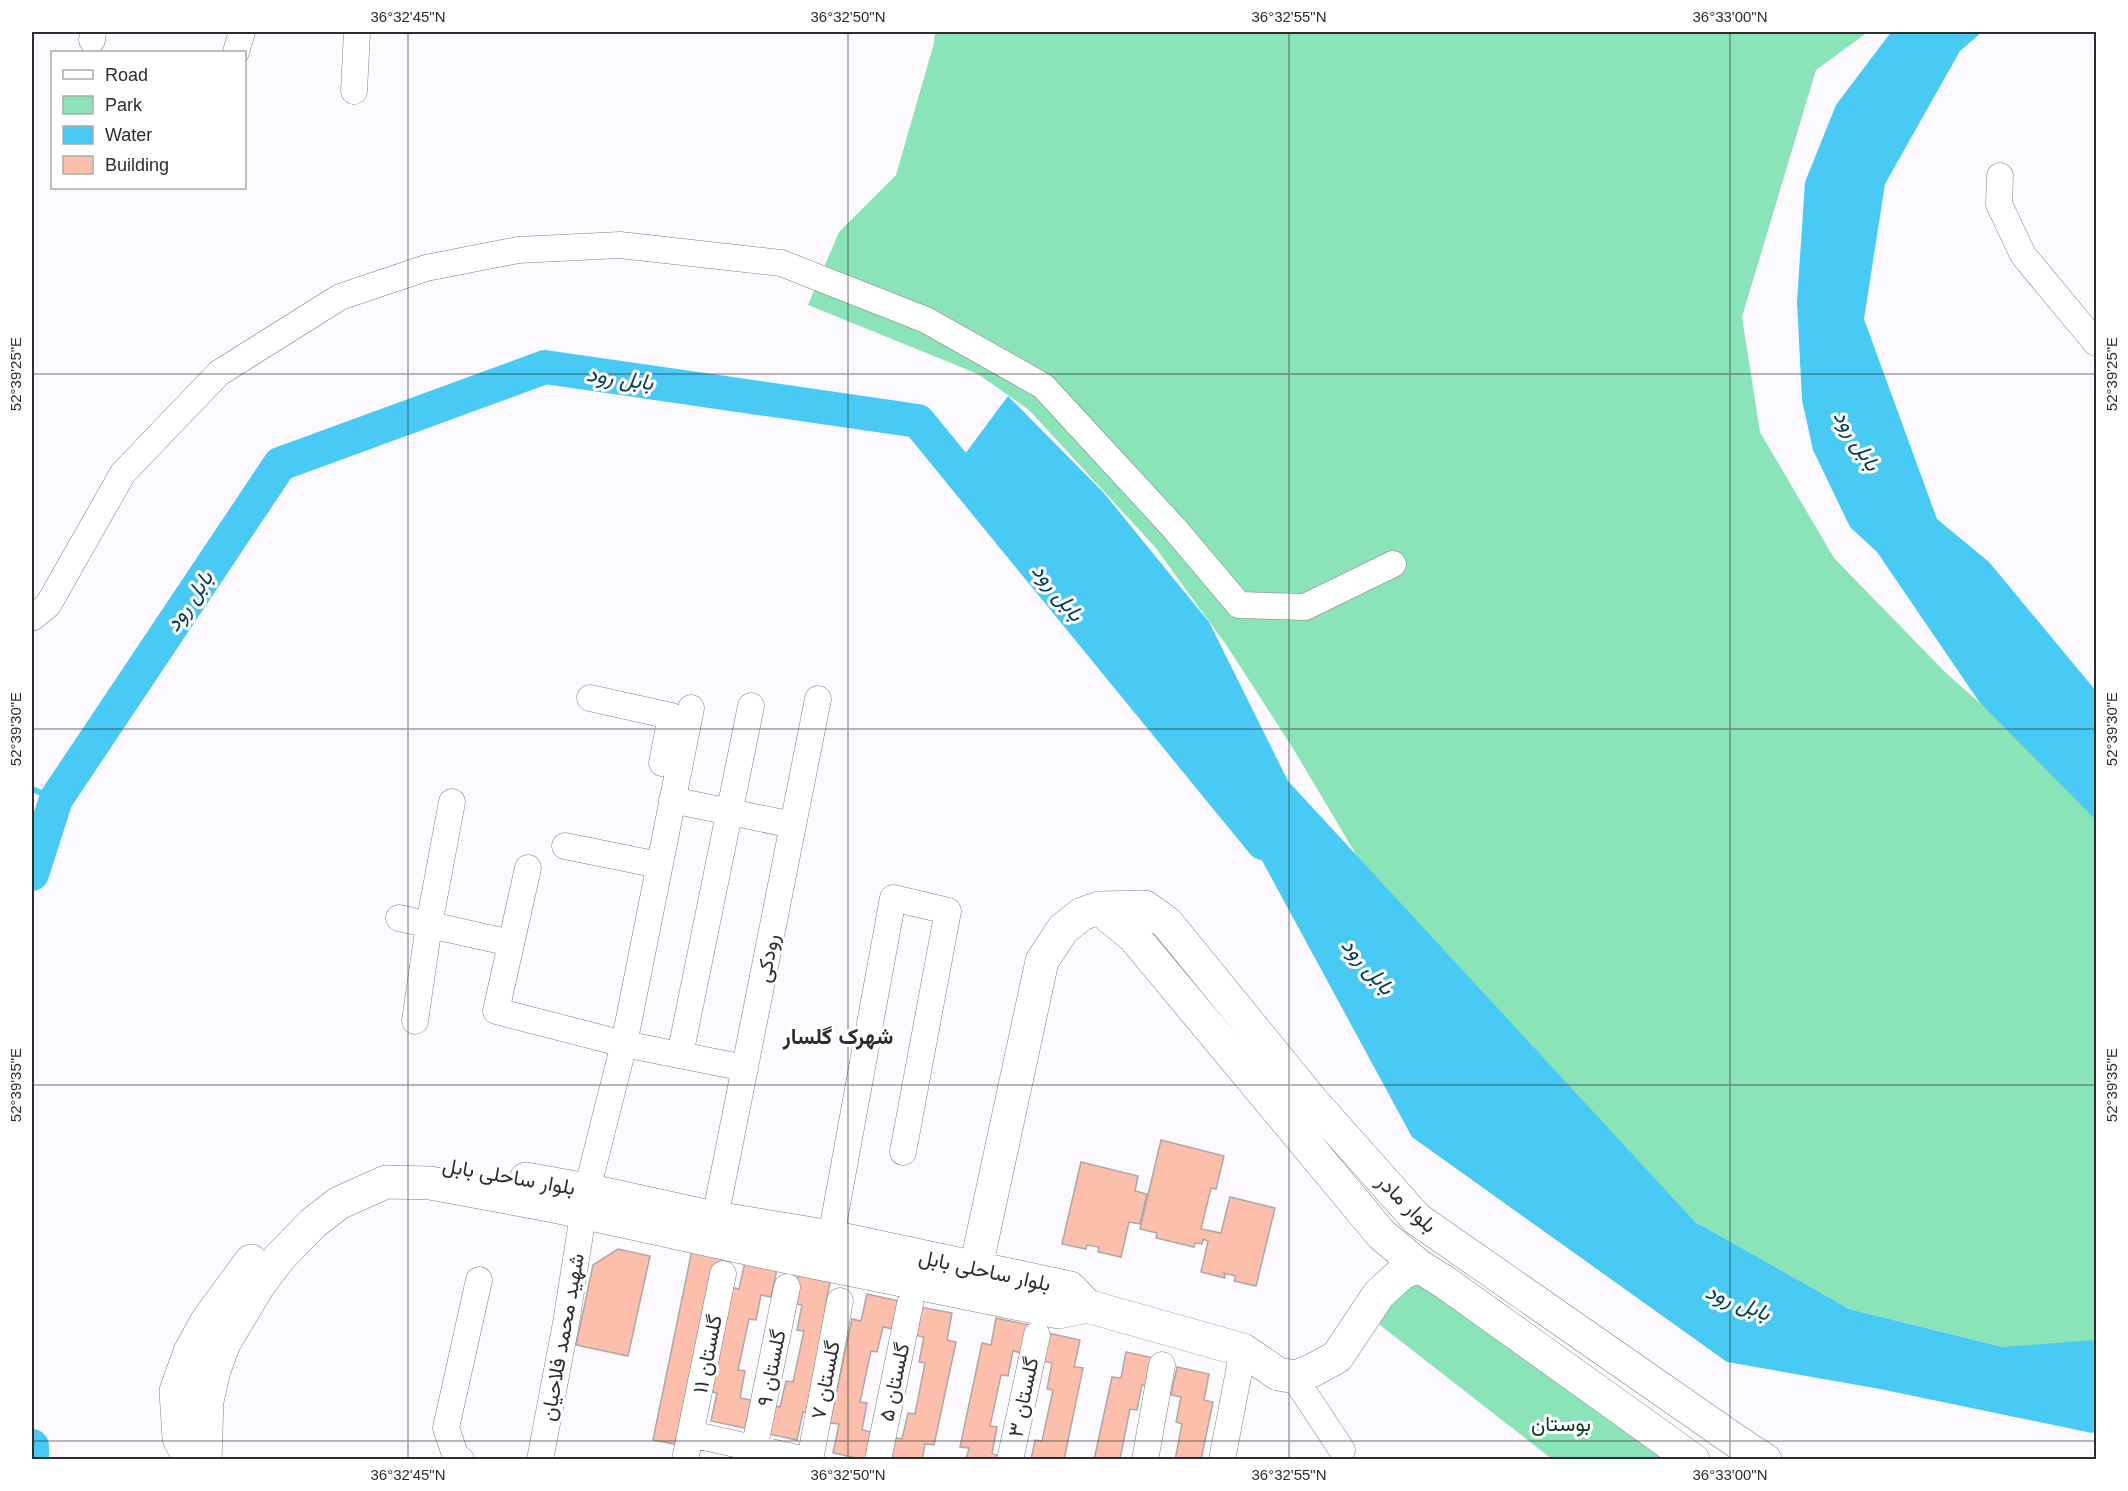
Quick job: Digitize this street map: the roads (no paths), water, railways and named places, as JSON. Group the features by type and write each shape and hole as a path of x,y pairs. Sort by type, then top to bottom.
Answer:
{"main road":[{"name":"بلوار مادر","path":"976,1267 1042,961 1063,929 1082,914 1099,908 1145,907 1167,923 1312,1101 1417,1219 1723,1433 1766,1460"},
{"name":"بلوار مادر","path":"1099,908 1134,937 1381,1234 1419,1266 1446,1282 1693,1460"},
{"name":"بلوار ساحلی بابل","path":"190,1460 179,1438 176,1391 202,1361 224,1343 258,1286 279,1258 313,1223 339,1203 386,1182 430,1183 715,1218 831,1238 1070,1288 1087,1306"},
{"name":"بلوار ساحلی بابل","path":"585,1202 1059,1312 1087,1306"},
{"path":"1087,1306 1243,1350 1278,1374 1296,1377 1337,1357 1379,1294 1402,1273 1419,1266"},
{"name":"بلوار ساحلی بابل","path":"202,1361 207,1401 205,1460"}],"street":[{"path":"236,51 242,32"},
{"path":"354,91 357,32"},
{"path":"2000,176 1999,204 2024,255 2097,344"},
{"path":"32,618 48,605 123,473 219,373 340,297 426,268 518,250 620,245 781,263 926,321 1043,386 1174,528 1239,605 1305,607 1393,564"},
{"path":"590,698 671,716 614,1020 617,1032 624,1044"},
{"name":"رودکی","path":"715,1218 818,699"},
{"path":"680,1055 751,706"},
{"name":"شهید محمد فلاحیان","path":"540,1460 566,1323 585,1202 624,1044 691,708"},
{"path":"672,800 793,825"},
{"path":"415,1021 429,925 453,802"},
{"path":"566,846 644,862"},
{"path":"528,868 496,1011 624,1044 745,1068"},
{"path":"831,1238 893,898 948,911 903,1152"},
{"path":"399,918 511,943"},
{"name":"گلستان ۱۱","path":"685,1460 723,1274"},
{"path":"461,1460 456,1457 446,1428 479,1281"},
{"name":"گلستان ۹","path":"753,1454 787,1287"},
{"name":"گلستان ۷","path":"810,1460 840,1301"},
{"name":"گلستان ۵","path":"878,1460 910,1304"},
{"name":"گلستان ۳","path":"1010,1460 1037,1335"},
{"path":"1222,1460 1243,1350"},
{"path":"1145,1460 1162,1365"},
{"path":"1293,1376 1342,1450"},
{"path":"691,1434 753,1454 806,1460"}],"water":[{"path":"1891,32 1982,32 1960,51 1885,184 1864,319 1937,519 1989,562 2096,691 2096,820 1980,703 1877,552 1850,527 1813,450 1802,400 1797,302 1805,182 1836,105"},
{"path":"1008,396 1103,492 1209,622 1288,781 1695,1222 1849,1309 2003,1347 2096,1340 2096,1431 2092,1433 1880,1389 1727,1362 1412,1137 1233,807 956,466"}],"waterway":[{"name":"بابل رود","path":"32,874 56,799 280,464 545,367 918,421 1263,843"},
{"path":"32,789 56,799"},
{"name":"بابل رود","path":"32,1446 32,1460"}],"district":[{"name":"شهرک گلسار","path":"838,1036"}],"park label":[{"name":"بوستان","path":"1561,1423"}]}
